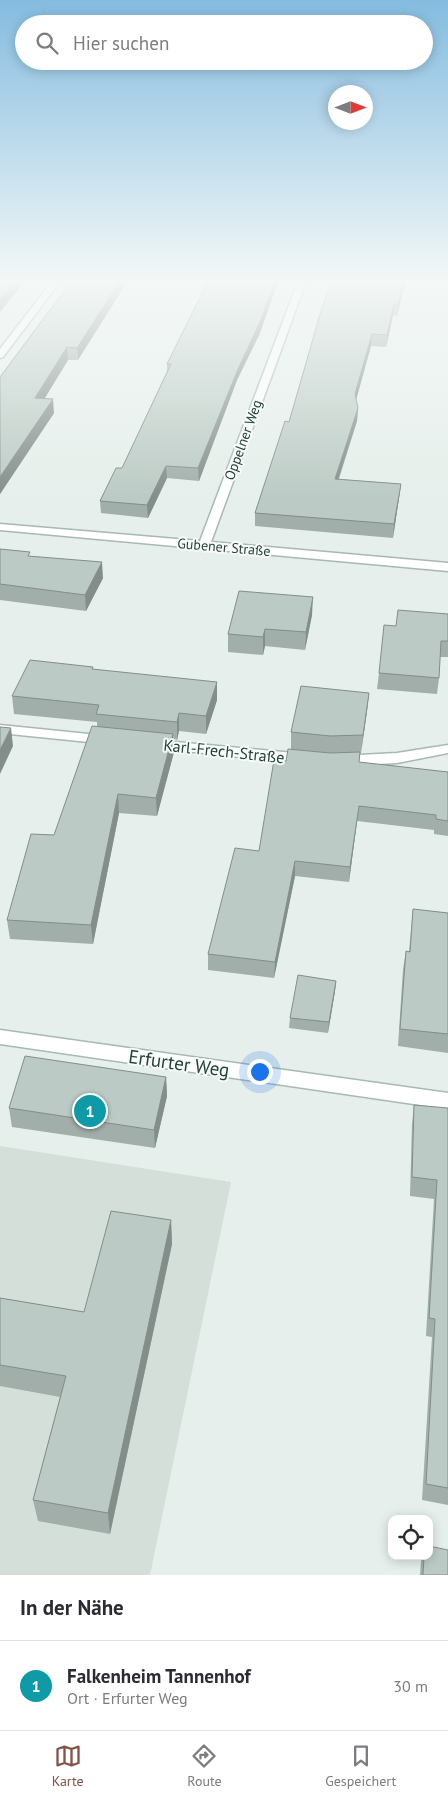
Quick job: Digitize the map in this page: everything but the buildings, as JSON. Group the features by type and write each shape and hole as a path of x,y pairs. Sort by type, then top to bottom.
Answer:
{"street":[{"name":"Oppelner Weg","path":"204,545 276,352"},
{"name":"Gubener Straße","path":"0,527 448,567"},
{"path":"0,729 118,741"},
{"name":"Karl-Frech-Straße","path":"137,743 324,760 397,758 448,749"},
{"name":"Erfurter Weg","path":"0,1037 448,1101"}],"shaded area":[{"path":"0,1146 231,1182 150,1575 0,1575"}],"place":[{"name":"Falkenheim Tannenhof","path":"90,1111"}]}
